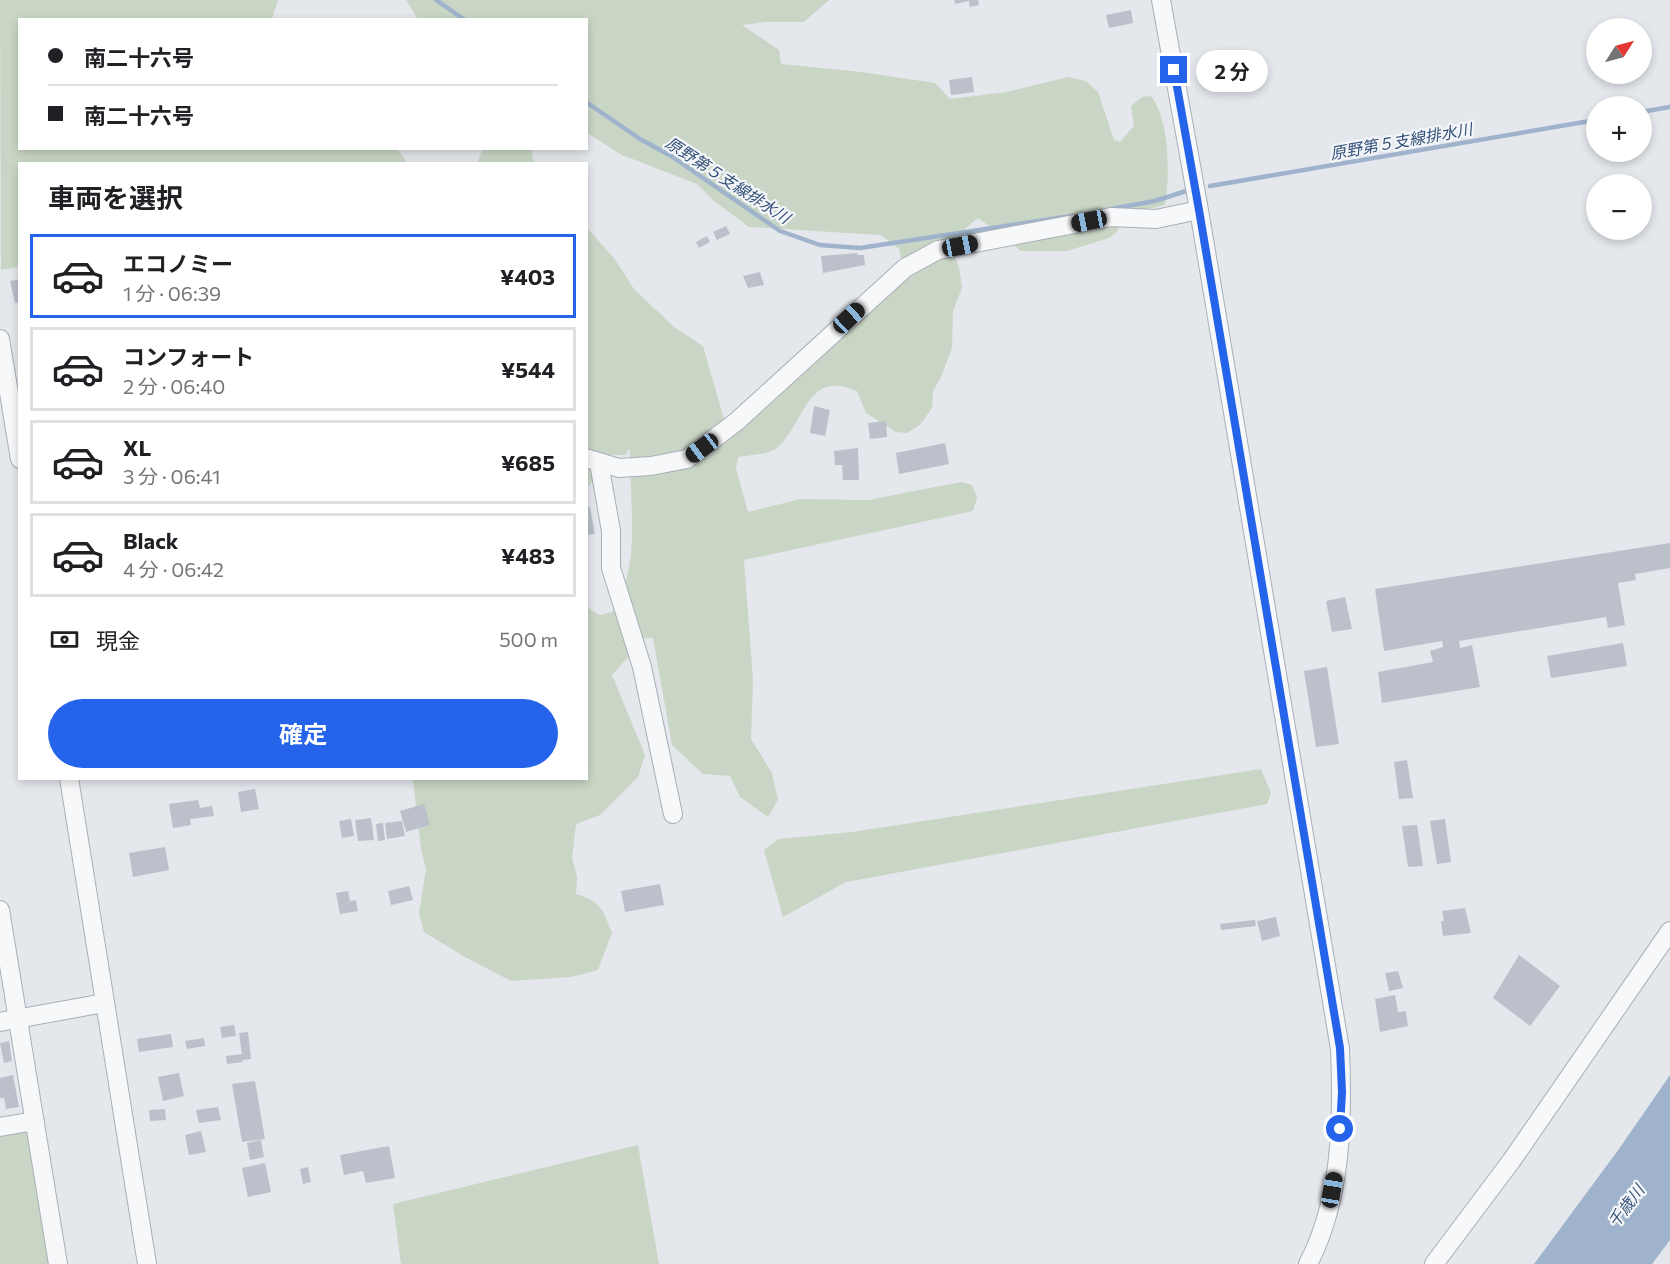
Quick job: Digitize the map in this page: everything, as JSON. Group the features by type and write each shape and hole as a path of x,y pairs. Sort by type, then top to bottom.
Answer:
{"street":[{"path":"1161,0 1199,210 1340,1048 1342,1092 1339,1148 1329,1210 1308,1264"},
{"path":"593,460 619,468 651,466 687,459 736,422 905,268 938,250 1111,217 1156,219 1199,210"},
{"path":"0,339 18,449"},
{"path":"593,460 611,531 611,568 642,667 673,814"},
{"path":"69,780 147,1264"},
{"path":"0,910 58,1264"},
{"path":"1434,1264 1512,1160 1670,931"},
{"path":"0,1022 104,1003"},
{"path":"0,1127 35,1121"}],"green space":[{"path":"0,0 278,0 272,18 18,18 18,150 398,150 406,162 18,162 18,267 1,270"},
{"path":"406,0 829,0 804,22 765,22 742,25 779,50 781,64 861,72 935,83 950,99 1007,92 1068,77 1086,81 1098,92 1114,140 1120,142 1134,126 1131,106 1142,97 1151,96 1162,119 1165,134 1168,179 1165,205 1125,214 1117,232 1109,238 1067,251 1021,251 978,218 966,228 951,248 959,267 962,288 953,311 952,348 933,391 932,408 920,425 907,433 896,432 866,413 857,391 841,386 828,386 818,391 810,399 777,448 767,453 738,457 736,468 748,512 801,499 868,500 961,482 972,485 977,498 973,511 744,560 753,680 751,739 772,773 778,800 768,817 740,797 730,776 703,774 672,745 653,638 645,638 612,675 645,755 638,777 600,815 576,824 572,858 577,877 576,894 596,903 612,933 598,970 571,977 511,981 424,932 419,913 426,869 421,849 413,781 588,780 588,606 600,615 612,612 623,591 631,556 632,520 630,448 626,455 604,455 588,488 588,229 614,258 634,289 674,327 703,346 728,433 746,423 816,363 828,345 906,277 899,249 881,235 749,227 713,200 697,184 622,155 588,134 588,18 417,18"},
{"path":"482,150 533,150 532,157 535,162 477,162"},
{"path":"1261,769 1271,793 1267,804 846,882 783,917 764,850 778,839 852,832"},
{"path":"28,1131 50,1264 0,1264 0,1136"},
{"path":"638,1145 659,1264 401,1264 393,1204"}],"water":[{"name":"千歳川","path":"1670,1075 1670,1240 1652,1264 1534,1264 1619,1149"}],"building":[{"path":"954,0 978,0 979,5 970,7 969,1 955,4"},
{"path":"1131,10 1133,23 1109,28 1106,15"},
{"path":"972,77 974,92 951,95 949,80"},
{"path":"726,226 730,234 717,240 713,232"},
{"path":"707,236 710,242 699,248 696,242"},
{"path":"857,253 864,255 865,265 823,273 821,256"},
{"path":"760,272 764,285 748,288 743,276"},
{"path":"18,279 18,302 15,303 10,281"},
{"path":"814,406 830,410 825,436 810,433"},
{"path":"886,421 887,437 870,439 868,423"},
{"path":"945,443 949,464 899,474 896,453"},
{"path":"858,448 859,480 843,480 842,465 835,465 834,451"},
{"path":"588,507 590,507 595,534 588,535"},
{"path":"1670,543 1670,568 1635,574 1636,580 1618,583 1625,625 1608,628 1606,617 1459,641 1460,648 1472,645 1480,687 1382,703 1378,672 1433,662 1430,651 1443,647 1442,641 1384,651 1375,589"},
{"path":"1345,597 1352,629 1332,632 1326,601"},
{"path":"1623,643 1627,666 1551,678 1547,656"},
{"path":"1327,667 1339,744 1316,747 1304,671"},
{"path":"1407,760 1413,798 1399,799 1394,762"},
{"path":"255,789 259,809 241,812 238,792"},
{"path":"198,800 200,808 212,806 214,816 190,819 191,825 173,828 169,804"},
{"path":"424,804 430,825 406,832 400,811"},
{"path":"371,818 374,840 358,841 355,820"},
{"path":"351,819 354,836 342,838 339,821"},
{"path":"1445,819 1451,862 1437,864 1430,821"},
{"path":"402,821 405,836 387,839 385,823"},
{"path":"383,823 385,840 378,841 376,824"},
{"path":"1417,825 1423,866 1408,867 1402,826"},
{"path":"165,847 169,870 133,877 129,853"},
{"path":"660,884 664,905 625,912 621,891"},
{"path":"409,886 413,900 391,905 388,891"},
{"path":"348,891 350,901 356,900 358,911 340,914 336,893"},
{"path":"1465,908 1471,933 1443,936 1442,911"},
{"path":"1276,917 1280,936 1262,941 1257,921"},
{"path":"1255,920 1256,926 1221,930 1220,924"},
{"path":"1519,955 1560,986 1530,1026 1493,998"},
{"path":"1398,971 1403,988 1389,991 1385,973"},
{"path":"1395,995 1398,1012 1406,1011 1408,1026 1380,1032 1375,999"},
{"path":"234,1025 236,1036 222,1038 220,1027"},
{"path":"248,1032 251,1059 227,1064 226,1056 242,1054 239,1033"},
{"path":"171,1034 173,1047 139,1052 137,1039"},
{"path":"204,1038 205,1046 187,1049 185,1041"},
{"path":"9,1041 12,1061 4,1063 0,1043"},
{"path":"179,1073 184,1096 163,1101 158,1077"},
{"path":"13,1075 19,1107 6,1109 4,1098 0,1098 0,1078"},
{"path":"255,1081 265,1139 242,1142 232,1084"},
{"path":"218,1107 221,1120 199,1123 196,1110"},
{"path":"165,1109 166,1120 150,1121 149,1110"},
{"path":"201,1131 206,1152 189,1155 185,1135"},
{"path":"261,1140 264,1157 250,1160 247,1143"},
{"path":"389,1146 395,1178 366,1183 363,1171 344,1175 340,1155"},
{"path":"265,1163 271,1192 248,1197 242,1168"},
{"path":"308,1167 311,1182 303,1184 300,1169"}],"waterway":[{"name":"原野第５支線排水川","path":"436,0 462,18"},
{"name":"原野第５支線排水川","path":"588,103 640,139 671,156 780,231 820,245 860,248 1071,216"},
{"name":"原野第５支線排水川","path":"1652,110 1670,107"},
{"name":"原野第５支線排水川","path":"1210,186 1586,122"},
{"name":"原野第５支線排水川","path":"1111,209 1155,201 1186,191"}],"route":[{"path":"1174,70 1340,1048 1342,1092 1340,1129"}]}
